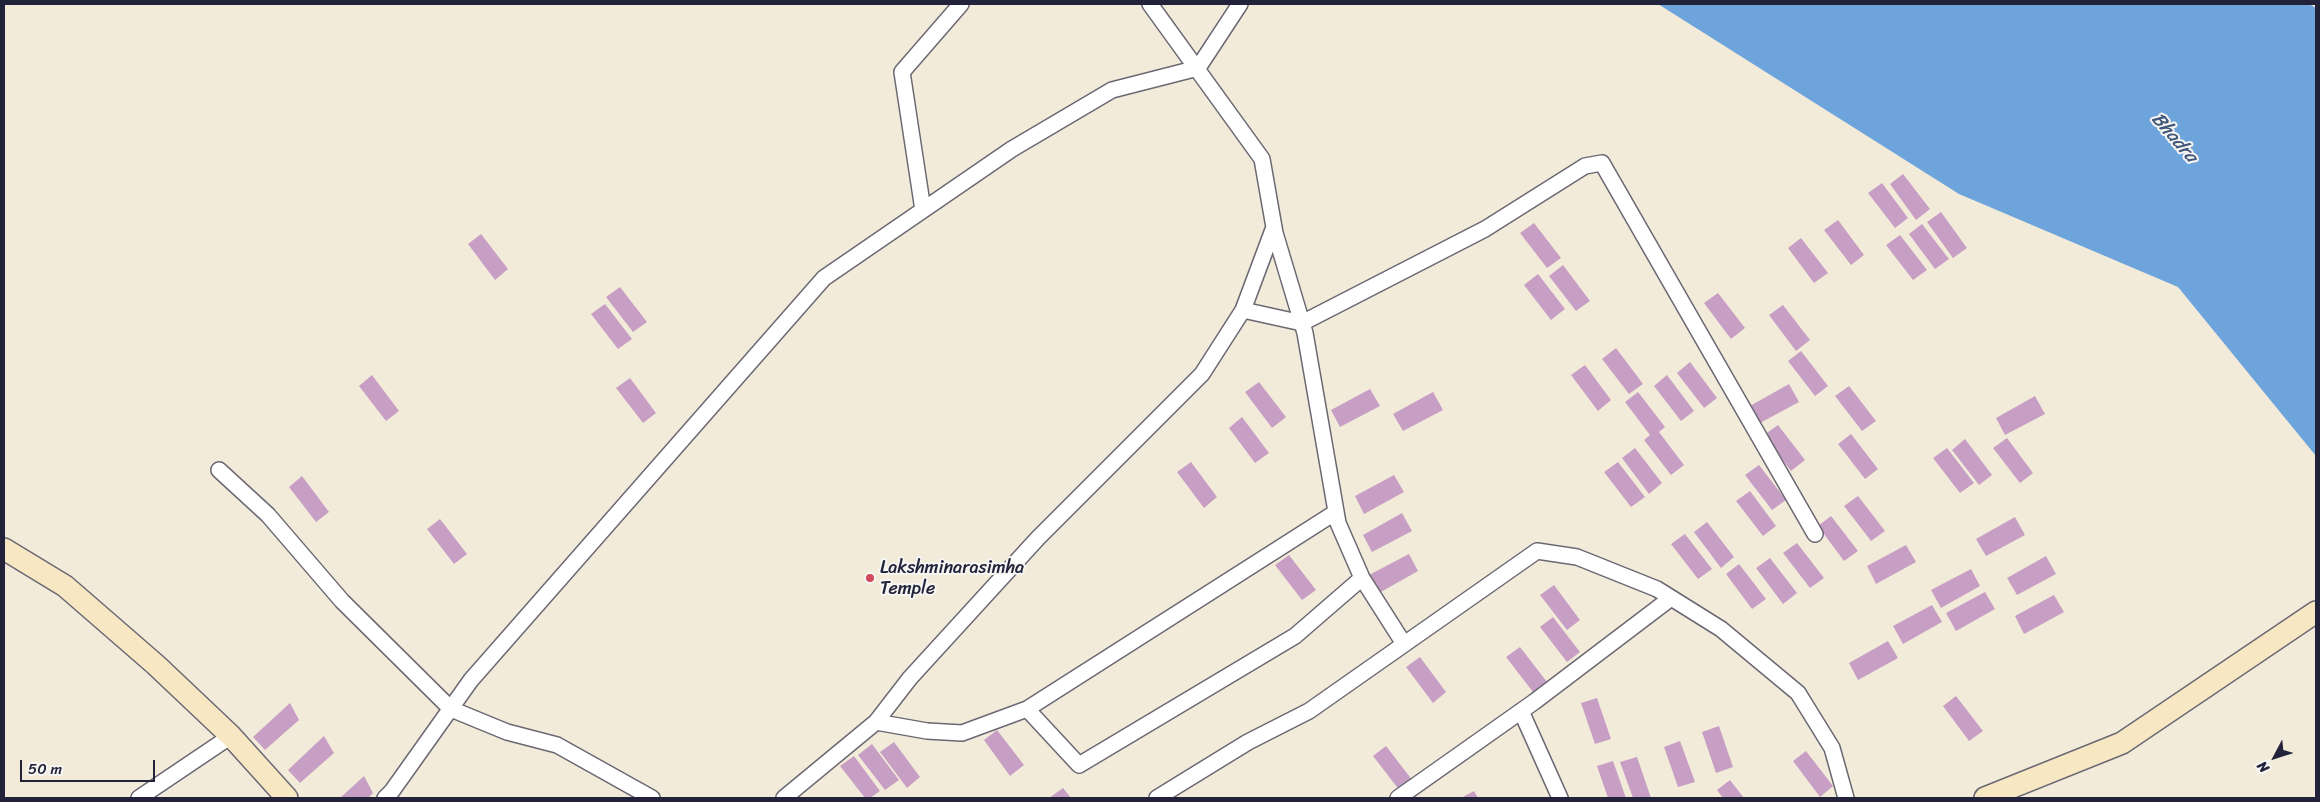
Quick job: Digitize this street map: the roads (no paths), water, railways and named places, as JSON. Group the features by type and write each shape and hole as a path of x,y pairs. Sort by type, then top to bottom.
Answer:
{"main road":[{"path":"4,549 65,586 156,665 231,736 287,798"},
{"path":"1985,798 2122,742 2316,612"}],"street":[{"path":"922,210 902,72 960,4"},
{"path":"1150,4 1262,159 1274,227 1302,323 1338,523 1362,578 1404,644"},
{"path":"385,798 478,673 824,278 1012,148 1112,90 1198,68 1240,4"},
{"path":"1243,310 1302,323 1486,229 1585,166 1602,163 1815,534"},
{"path":"784,798 876,722 910,678 1038,538 1202,374 1243,310 1274,227"},
{"path":"220,470 268,515 342,601 450,709 507,732 556,745 652,798"},
{"path":"876,722 927,731 962,733 1027,709 1336,512"},
{"path":"1157,798 1248,742 1309,711 1537,551 1577,557 1657,589 1721,629 1798,693 1832,748 1846,798"},
{"path":"1027,709 1079,766 1296,636 1362,578"},
{"path":"1398,798 1521,711 1671,598"},
{"path":"1521,711 1560,798"},
{"path":"139,798 231,736"}],"water":[{"name":"Bhadra","path":"1658,4 2309,4 2316,8 2316,456 2178,287 1959,194"}],"place":[{"name":"Lakshminarasimha Temple","path":"870,578"}]}
